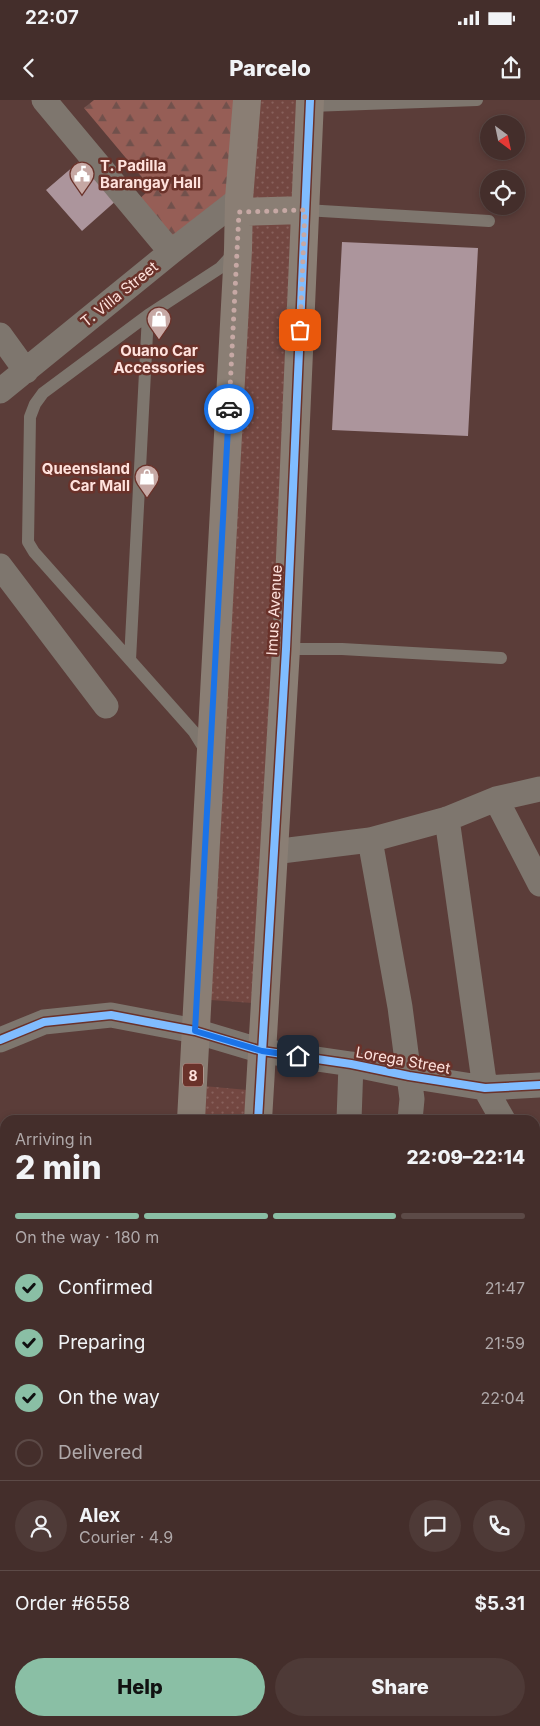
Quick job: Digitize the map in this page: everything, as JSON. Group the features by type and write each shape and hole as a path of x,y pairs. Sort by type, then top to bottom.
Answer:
{"main road":[{"name":"8","path":"191,1115 239,205 247,100"},
{"name":"Imus Avenue","path":"258,1115 286,649 310,103"},
{"path":"239,205 305,210"}],"street":[{"path":"44,100 171,252"},
{"name":"T. Villa Street","path":"0,391 171,252 239,205"},
{"path":"0,335 26,371"},
{"path":"0,566 106,706"},
{"path":"273,852 370,840 447,819 496,799 540,789"},
{"path":"496,799 539,885"},
{"path":"447,819 485,1088 500,1115"},
{"path":"370,840 400,1007 410,1098 422,1115"},
{"name":"Lorega Street","path":"0,1040 44,1022 111,1015 195,1031 262,1051 351,1064 410,1098 485,1088 540,1085"},
{"path":"349,1115 351,1064"}],"lane":[{"path":"310,103 477,100"},
{"path":"305,210 489,221"},
{"path":"210,758 194,732 34,552 28,542 30,417 35,404 43,393 148,315 220,268 238,250"},
{"path":"130,660 148,315"},
{"path":"286,649 342,649 501,658"}],"shaded area":[{"path":"247,100 309,100 265,1004 197,999"},
{"path":"192,1085 260,1091 258,1115 191,1115"}],"green space":[{"path":"94,100 246,100 239,199 171,252 132,206 151,188 84,108"}],"building":[{"name":"T. Padilla Barangay Hall","path":"82,159 118,199 82,231 46,190"},
{"path":"342,242 478,248 468,436 332,430"}],"cycle path":[{"path":"258,1115 286,649 310,100"},
{"path":"0,1040 44,1022 111,1015 195,1031 262,1051 351,1064 409,1076 485,1088 540,1085"}],"way so far":[{"path":"229,409 239,212 305,210 300,330"}],"place":[{"name":"T. Padilla Barangay Hall","path":"82,195"},
{"name":"Ouano Car Accessories","path":"159,340"},
{"name":"Queensland Car Mall","path":"147,498"}],"route":[{"path":"229,409 195,1031 262,1051 298,1056"}]}
